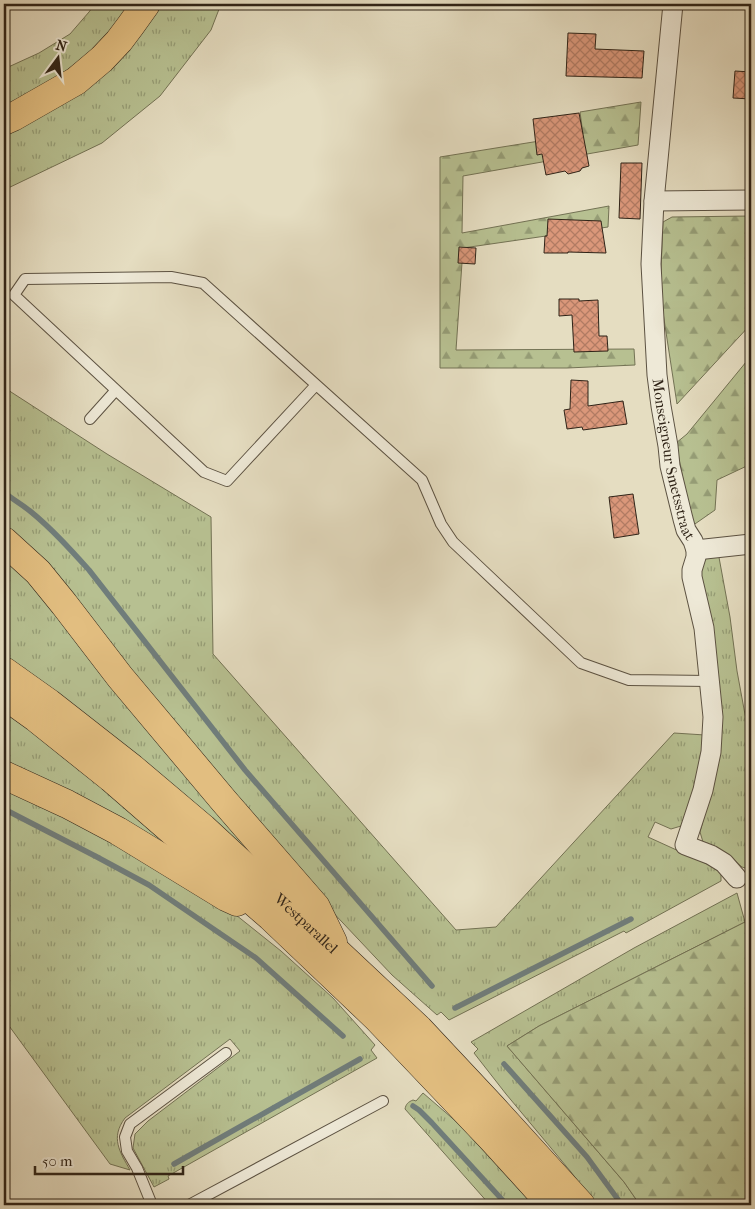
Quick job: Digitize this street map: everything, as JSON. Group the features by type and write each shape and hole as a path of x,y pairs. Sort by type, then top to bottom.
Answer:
{"main road":[{"path":"4,121 76,81 119,41 146,4"},
{"path":"4,541 38,572 120,677 316,907 339,954"},
{"name":"Westparallel","path":"4,671 49,703 139,774 203,828 339,954 424,1050 494,1141 552,1205"},
{"name":"Westparallel","path":"4,695 111,778 271,917 377,1018 424,1050 493,1108 581,1205"},
{"path":"4,775 95,818 226,897 271,917"}],"street":[{"name":"Monseigneur Smetsstraat","path":"673,4 654,201 651,264 657,374 670,466 686,530 696,550 692,576 704,628 713,717 711,752 703,790 685,844 724,863 737,878"},
{"path":"654,201 751,200"},
{"path":"696,550 751,544"}],"lane":[{"path":"316,385 227,481 204,472 14,295 25,279 171,276 203,283 422,480 441,524 453,542 581,663 629,680 709,681"},
{"path":"90,419 116,390"},
{"path":"152,1205 137,1168 127,1151 125,1137 130,1124 226,1053"},
{"path":"189,1205 383,1101"}],"green space":[{"path":"95,4 130,4 105,36 75,64 41,87 4,105 4,69 39,53 70,34"},
{"path":"161,4 221,4 211,30 160,96 102,143 4,190 4,131 118,61 141,35"},
{"path":"641,102 638,145 463,176 462,233 609,206 608,227 463,248 456,350 634,349 635,365 567,368 440,368 440,157 583,134 580,112"},
{"path":"751,216 751,324 677,404 660,293 663,222 672,217"},
{"path":"751,356 751,464 717,480 715,510 692,526 676,443 687,434"},
{"path":"4,386 107,454 211,517 213,654 456,930 496,927 674,733 705,735 699,776 681,826 671,829 655,822 648,837 716,868 721,874 721,881 626,933 624,931 449,1020 441,1012 437,1015 392,975 326,905 34,555 4,526"},
{"path":"718,552 751,747 751,866 745,868 732,858 707,846 703,842 700,832 718,765 720,725 700,567 710,553"},
{"path":"4,555 26,575 315,913 4,663"},
{"path":"4,703 210,871 4,768"},
{"path":"4,781 231,911 281,951 333,998 375,1045 371,1050 377,1058 168,1176 169,1179 154,1187 133,1148 135,1134 148,1121 240,1051 230,1039 125,1118 120,1125 117,1138 120,1151 130,1170 110,1164 4,1019"},
{"path":"737,893 745,922 539,1026 507,1046 624,1182 640,1205 596,1205 474,1053 478,1049 471,1042 634,948"},
{"path":"745,922 751,947 751,1205 640,1205 624,1182 507,1046 539,1026"},
{"path":"423,1093 459,1124 533,1205 490,1205 405,1109 409,1102 416,1101"}],"building":[{"path":"568,33 596,34 595,49 644,51 642,78 566,76"},
{"path":"735,71 751,72 751,99 733,98"},
{"path":"579,113 589,166 568,174 565,171 546,175 542,154 537,155 533,119"},
{"path":"621,163 642,163 640,219 619,218"},
{"path":"548,219 601,221 606,253 544,253"},
{"path":"459,247 476,248 475,264 458,263"},
{"path":"559,299 598,300 599,336 607,336 608,351 574,352 572,315 559,316"},
{"path":"571,380 588,381 588,406 623,401 627,424 583,430 582,427 567,429 564,410 570,409"},
{"path":"633,494 639,534 614,538 609,497"}],"waterway":[{"path":"4,492 45,524 89,570 245,770 432,986"},
{"path":"4,809 149,885 256,958 343,1036"},
{"path":"455,1008 631,919"},
{"path":"174,1164 360,1059"},
{"path":"504,1064 587,1157 622,1205"},
{"path":"413,1106 432,1123 507,1205"}]}
